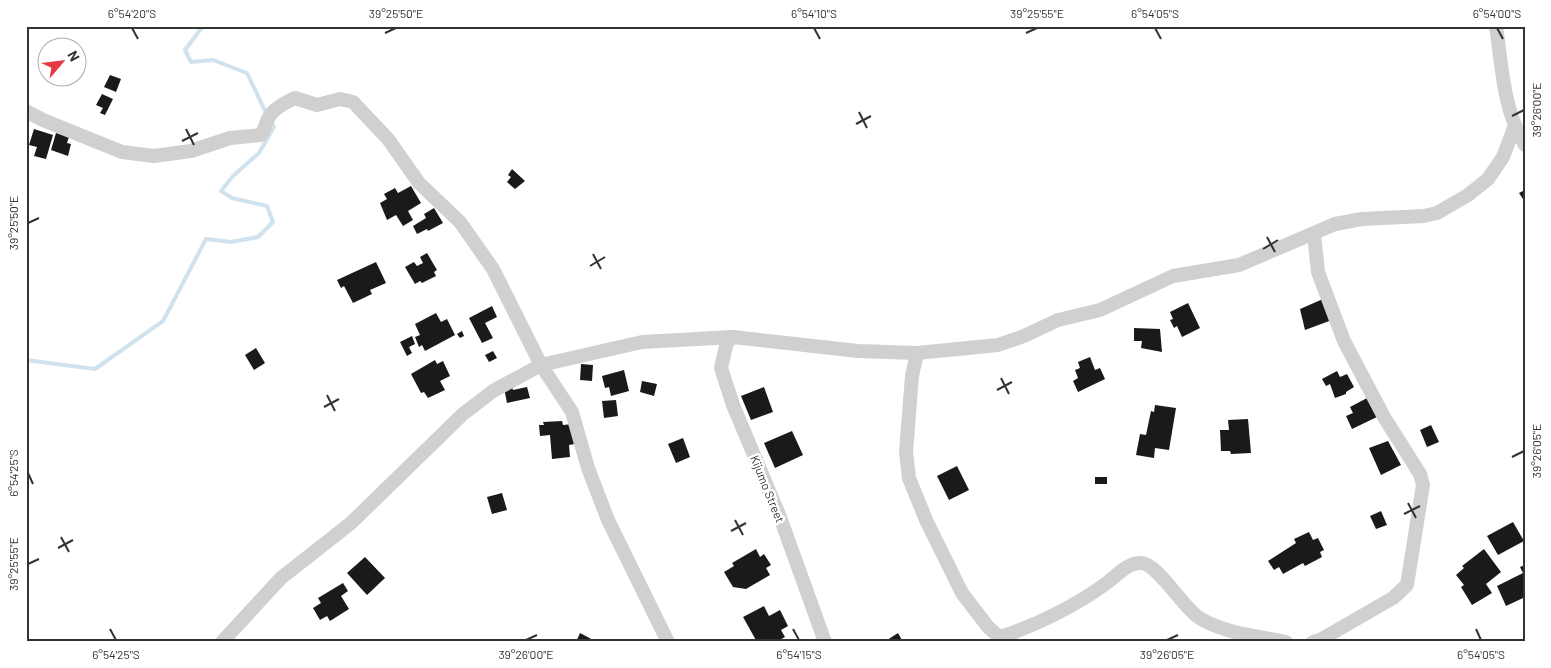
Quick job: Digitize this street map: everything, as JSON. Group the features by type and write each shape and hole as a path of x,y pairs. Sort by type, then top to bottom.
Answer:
{"street":[{"path":"1496,26 1514,128 1525,145"},
{"path":"26,110 43,120 122,152 154,156 191,151 230,138 261,135 269,117 281,105 295,98 317,105 340,99 353,102 388,139 419,183 460,222 493,269 541,365 572,412 588,468 608,520 668,642"},
{"path":"222,642 281,578 351,523 463,414 494,391 541,365 642,342 733,337 858,351 917,353 998,345 1024,336 1058,320 1100,310 1173,276 1239,265 1334,224 1362,219 1424,216 1437,213 1468,195 1488,179 1503,157 1514,128"},
{"path":"1313,642 1320,640 1393,598 1407,584 1423,485 1420,474 1384,417 1344,341 1318,272 1314,234"},
{"name":"Kijumo Street","path":"733,337 726,342 721,368 732,404 780,517 826,642"},
{"path":"917,353 912,376 906,452 909,478 926,520 962,593 988,627 1002,639 1024,630 1100,588 1129,566 1141,562 1152,566 1182,603 1199,618 1223,628 1286,642"}],"building":[{"path":"110,75 121,79 116,92 104,87"},
{"path":"102,94 113,99 105,115 100,113 103,108 96,105"},
{"path":"34,129 53,135 46,159 34,156 37,147 29,145"},
{"path":"56,133 69,137 67,143 71,144 68,156 51,150"},
{"path":"512,169 525,181 515,189 507,182 511,177 508,175"},
{"path":"411,186 421,203 408,211 413,220 403,226 396,215 387,220 380,203 387,199 384,194 395,188 398,193"},
{"path":"1525,190 1525,202 1519,193"},
{"path":"434,208 443,223 428,231 427,229 417,234 413,226 426,218 424,214"},
{"path":"427,253 437,270 434,272 436,276 422,283 420,281 415,284 405,267 414,262 417,266 423,263 420,257"},
{"path":"376,262 386,283 370,290 372,294 353,303 344,286 341,288 337,280"},
{"path":"1323,299 1332,320 1305,330 1300,309"},
{"path":"1188,303 1200,328 1182,337 1177,326 1174,328 1170,320 1173,319 1170,312"},
{"path":"492,306 497,317 485,323 493,338 482,343 469,318"},
{"path":"436,313 441,322 447,319 455,335 425,351 422,345 419,347 415,337 420,335 415,324"},
{"path":"1134,328 1160,329 1162,352 1141,348 1142,341 1134,341"},
{"path":"462,331 464,336 460,338 457,334"},
{"path":"412,336 415,344 409,347 412,353 407,356 400,342"},
{"path":"256,348 265,363 254,370 245,355"},
{"path":"493,351 497,358 489,362 485,355"},
{"path":"1090,357 1095,370 1100,368 1105,379 1078,392 1073,381 1078,378 1075,370 1080,368 1078,362"},
{"path":"435,360 437,364 443,361 450,376 440,381 445,390 428,398 424,392 421,393 411,374"},
{"path":"581,364 593,365 592,381 580,380"},
{"path":"624,370 629,391 611,396 609,387 605,388 602,376"},
{"path":"1337,371 1340,377 1347,374 1354,387 1346,392 1346,394 1335,398 1330,384 1326,386 1322,379"},
{"path":"642,381 657,384 654,396 640,392"},
{"path":"512,387 513,390 527,387 530,398 507,403 504,388"},
{"path":"764,387 773,412 751,420 741,396"},
{"path":"1369,397 1379,416 1352,429 1346,416 1353,413 1350,407"},
{"path":"616,400 618,416 604,418 602,401"},
{"path":"1155,405 1176,408 1169,450 1155,448 1154,458 1136,455 1140,434 1146,435 1151,411 1154,412"},
{"path":"1248,419 1251,453 1231,454 1230,451 1221,451 1220,430 1229,430 1228,420"},
{"path":"562,421 563,425 573,424 575,444 569,445 570,457 552,459 550,435 540,436 539,425 544,425 543,422"},
{"path":"1431,425 1439,442 1427,447 1420,430"},
{"path":"792,431 803,455 775,468 764,443"},
{"path":"683,438 690,457 676,463 668,444"},
{"path":"1388,441 1401,465 1381,475 1369,448"},
{"path":"957,466 969,490 949,500 937,476"},
{"path":"1095,477 1107,477 1107,484 1095,484"},
{"path":"502,493 507,510 492,514 487,497"},
{"path":"1381,511 1387,525 1376,529 1370,516"},
{"path":"1513,522 1524,541 1498,555 1487,536"},
{"path":"1309,532 1313,540 1318,538 1324,550 1320,552 1322,557 1305,566 1303,563 1283,574 1279,567 1274,570 1268,561 1296,543 1294,539"},
{"path":"756,549 760,557 764,554 771,565 766,568 770,575 746,589 733,587 724,572 734,566 732,563"},
{"path":"1484,549 1501,572 1486,584 1492,593 1472,605 1461,587 1464,585 1456,575 1464,568 1462,566"},
{"path":"365,557 385,578 367,595 347,573"},
{"path":"1525,565 1525,600 1523,598 1506,606 1497,586 1523,573 1520,567"},
{"path":"343,583 348,591 341,596 349,609 330,621 327,616 320,620 313,608 321,603 318,598"},
{"path":"764,606 769,616 780,610 788,626 781,630 785,637 776,642 757,642 743,617"},
{"path":"580,633 597,642 576,642"},
{"path":"898,633 903,642 884,642"}],"waterway":[{"path":"203,26 185,50 191,62 213,60 247,73 266,113"},
{"path":"26,360 95,369 163,321 206,239 231,242 258,237 273,222 267,206 232,198 221,191 233,176 259,153 274,127 271,121"}]}
